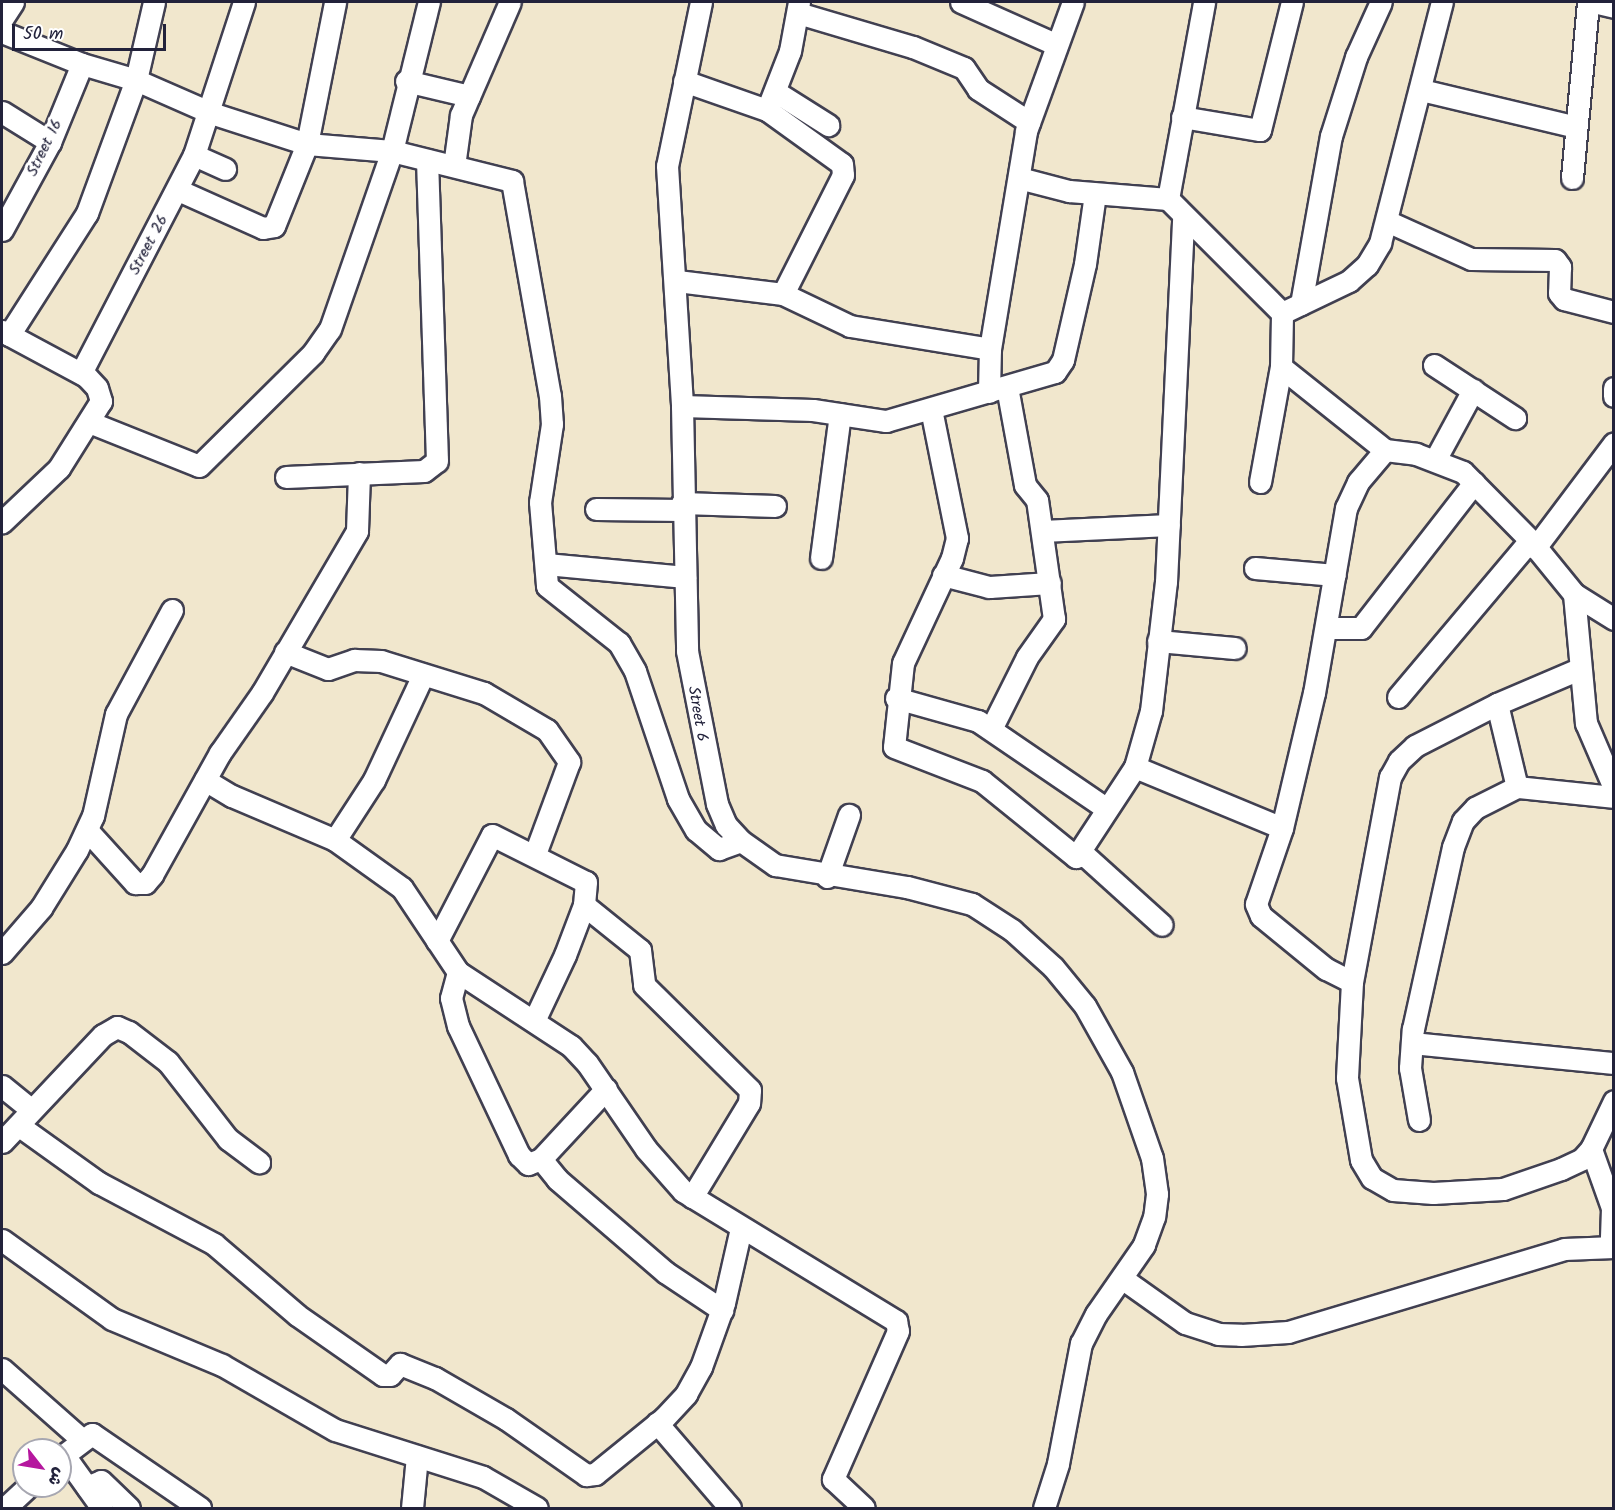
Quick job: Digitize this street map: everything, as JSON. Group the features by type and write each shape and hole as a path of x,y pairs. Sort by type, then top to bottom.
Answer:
{"street":[{"path":"2,19 14,2"},
{"path":"2,522 59,468 101,401 97,388 81,373 5,333 87,213 136,80 154,2"},
{"name":"Street 26","path":"81,373 178,190 194,155 211,113 244,2"},
{"path":"178,190 270,228 278,220 307,144 335,2"},
{"path":"89,422 194,466 205,463 313,353 330,329 392,151 406,81 429,2"},
{"path":"454,166 461,115 510,2"},
{"name":"Street 6","path":"701,2 667,166 676,280 682,406 682,506 687,651 699,725 717,804 726,825 741,841 775,865 827,877 907,887 972,904 1012,930 1053,967 1085,1006 1122,1072 1152,1158 1157,1194 1154,1217 1144,1245 1123,1280 1096,1314 1075,1360 1058,1464 1044,1509"},
{"path":"961,2 1057,45"},
{"path":"991,729 1027,657 1054,619 1035,496 1025,485 998,389 990,349 1029,122 1073,2"},
{"path":"1168,199 1204,2"},
{"path":"1182,117 1260,130 1292,2"},
{"path":"1260,482 1292,308 1331,136 1356,57 1381,2"},
{"path":"1292,308 1349,281 1367,265 1389,222 1442,2"},
{"path":"1572,178 1588,2"},
{"path":"1593,2 1614,7"},
{"path":"772,101 799,7 913,47 964,68 978,89 1029,122"},
{"path":"2,32 82,64 136,80 211,113 307,144 392,151 506,177 514,184 550,396 552,424 540,502 547,586 600,624 619,642 635,671 678,799 696,830 720,849 741,841"},
{"name":"Street 16","path":"2,230 50,142 82,64"},
{"path":"406,81 469,96"},
{"path":"684,81 772,101 828,125"},
{"path":"1421,90 1576,127"},
{"path":"772,101 844,169 783,294"},
{"path":"2,112 50,142"},
{"path":"194,155 225,169"},
{"path":"286,477 424,471 437,461 427,160"},
{"path":"1019,178 1095,194 1168,199 1183,215 1292,308"},
{"path":"682,406 813,410 886,421 1055,372 1063,360 1085,264 1095,194"},
{"path":"931,409 957,538 943,575 908,648 896,698 895,749 974,776 1072,856 1080,851 1135,767 1151,711 1169,525 1183,215"},
{"path":"1389,222 1471,259 1555,260 1560,267 1559,293 1564,299 1614,312"},
{"path":"676,280 783,294 850,326 990,349"},
{"path":"1434,364 1515,418"},
{"path":"1281,367 1385,450 1435,460 1463,472 1532,544 1574,594 1614,619"},
{"path":"1614,388 1614,396"},
{"path":"1435,460 1473,390"},
{"path":"821,558 840,414"},
{"path":"1398,697 1532,544 1614,443"},
{"path":"1352,982 1326,969 1256,910 1257,898 1282,828 1328,628 1350,493 1385,450"},
{"path":"87,830 129,879 145,883 357,531 359,473"},
{"path":"1328,628 1361,628 1474,483"},
{"path":"596,509 775,506"},
{"path":"1042,531 1169,525"},
{"path":"546,564 685,577"},
{"path":"1255,568 1335,575"},
{"path":"943,575 989,586 1050,583"},
{"path":"1574,594 1579,669 1586,723 1614,788"},
{"path":"2,952 41,908 87,830 104,779 116,714 172,610"},
{"path":"1158,641 1235,648"},
{"path":"285,652 318,668 328,669 367,658 499,701 547,730 568,757 567,770 535,854"},
{"path":"1579,669 1497,704 1415,746 1399,761 1390,777 1352,982 1347,1078 1361,1160 1372,1178 1393,1190 1413,1192 1503,1189 1582,1159 1591,1149 1614,1101"},
{"path":"334,840 374,780 398,722 423,675"},
{"path":"896,698 965,716 991,729 1107,809"},
{"path":"1497,704 1517,787"},
{"path":"1135,767 1282,828"},
{"path":"205,780 232,796 334,840 402,888 458,972 571,1046 606,1089 646,1149 692,1197 898,1323 833,1479 864,1509"},
{"path":"1419,1120 1410,1068 1412,1043 1453,846 1462,820 1475,808 1517,787 1614,797"},
{"path":"827,877 849,815"},
{"path":"437,941 492,835 535,854 586,882 584,905 558,973 534,1021"},
{"path":"1080,851 1162,925"},
{"path":"584,905 640,950 644,985 750,1090 749,1104 692,1197"},
{"path":"458,972 451,998 458,1026 519,1155 528,1164 541,1159 606,1089"},
{"path":"2,1142 104,1035 117,1028 124,1029 168,1062 228,1139 259,1162"},
{"path":"1412,1043 1614,1063"},
{"path":"2,1086 25,1117 99,1183 214,1244 297,1315 383,1376 390,1375 399,1364 435,1378 496,1413 586,1475 595,1474 657,1423 691,1385 722,1310 741,1228"},
{"path":"1123,1280 1185,1323 1218,1334 1288,1332 1564,1249 1612,1246 1612,1208 1591,1149"},
{"path":"541,1159 557,1179 665,1272 722,1310"},
{"path":"2,1240 112,1318 222,1365 335,1430 483,1478 537,1509"},
{"path":"2,1369 81,1439"},
{"path":"657,1423 730,1509"},
{"path":"72,1447 88,1434 94,1436 200,1509"},
{"path":"412,1509 417,1456"},
{"path":"72,1468 102,1509"},
{"path":"87,1487 101,1481 129,1509"},
{"path":"5,1509 16,1498"}]}
